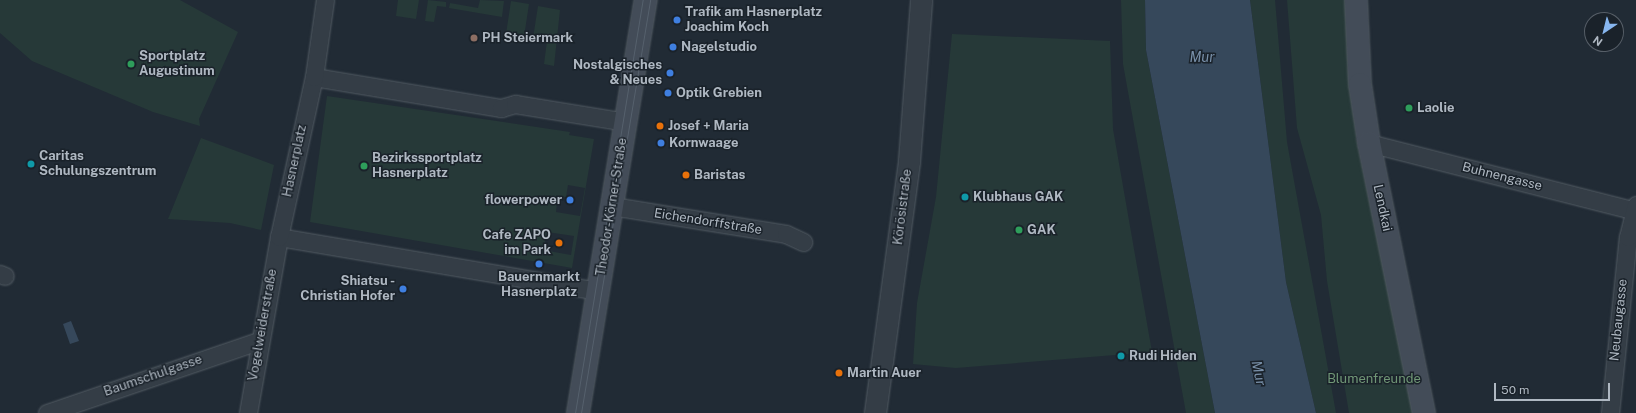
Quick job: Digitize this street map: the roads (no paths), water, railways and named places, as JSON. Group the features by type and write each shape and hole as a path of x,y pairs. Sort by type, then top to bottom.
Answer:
{"main road":[{"name":"Theodor-Körner-Straße","path":"578,413 646,0"},
{"name":"Lendkai","path":"1356,0 1360,84 1369,143 1424,413"}],"street":[{"name":"Hasnerplatz","path":"279,237 314,77 325,0"},
{"name":"Körösistraße","path":"875,413 908,168 921,0"},
{"path":"314,77 501,108 515,104 626,122"},
{"name":"Buhnengasse","path":"1369,143 1635,215"},
{"name":"Eichendorffstraße","path":"612,206 786,234 803,242"},
{"name":"Neubaugasse","path":"1610,413 1635,215"},
{"path":"279,237 599,291"},
{"name":"Vogelweiderstraße","path":"248,413 259,341 279,237"},
{"name":"Baumschulgasse","path":"47,413 259,341"}],"water":[{"name":"Mur","path":"1145,0 1250,0 1286,282 1316,413 1215,413 1146,50"},
{"path":"71,321 79,341 70,344 63,324"}],"tram line":[{"path":"575,413 643,0"},
{"path":"581,413 650,0"}],"place":[{"name":"Trafik am Hasnerplatz Joachim Koch","path":"677,20"},
{"name":"PH Steiermark","path":"474,38"},
{"name":"Nagelstudio","path":"673,47"},
{"name":"Sportplatz Augustinum","path":"131,64"},
{"name":"Nostalgisches & Neues","path":"670,73"},
{"name":"Optik Grebien","path":"668,93"},
{"name":"Laolie","path":"1409,108"},
{"name":"Josef + Maria","path":"660,126"},
{"name":"Kornwaage","path":"661,143"},
{"name":"Caritas Schulungszentrum","path":"31,164"},
{"name":"Bezirkssportplatz Hasnerplatz","path":"364,166"},
{"name":"Baristas","path":"686,175"},
{"name":"Klubhaus GAK","path":"965,197"},
{"name":"flowerpower","path":"570,200"},
{"name":"GAK","path":"1019,230"},
{"name":"Cafe ZAPO im Park","path":"559,243"},
{"name":"Bauernmarkt Hasnerplatz","path":"539,264"},
{"name":"Shiatsu - Christian Hofer","path":"403,289"},
{"name":"Rudi Hiden","path":"1121,356"},
{"name":"Martin Auer","path":"839,373"}],"park label":[{"name":"Blumenfreunde","path":"1374,379"}]}
